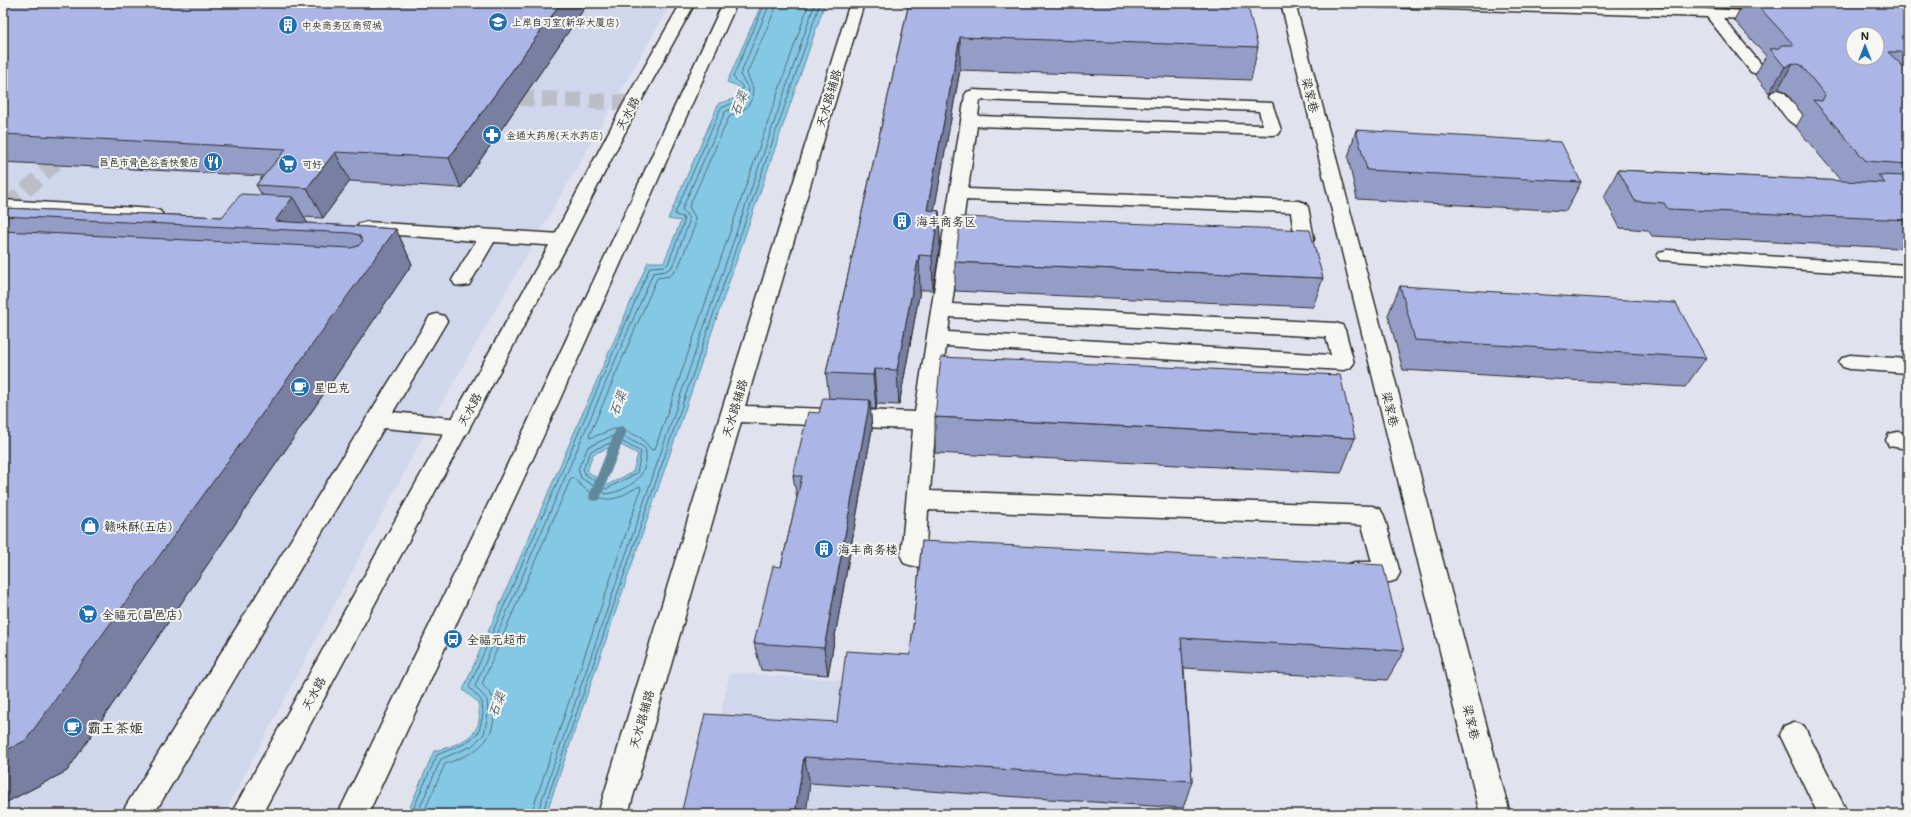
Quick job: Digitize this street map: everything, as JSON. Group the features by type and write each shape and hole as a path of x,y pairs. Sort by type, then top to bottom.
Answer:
{"street":[{"name":"天水路","path":"246,814 561,240 632,103 688,3"},
{"path":"354,814 536,428 730,3"},
{"name":"天水路辅路","path":"613,814 732,414 857,3"},
{"name":"梁家巷","path":"1288,3 1495,814"},
{"path":"1378,3 1650,7 1782,18"},
{"path":"1711,13 1757,69"},
{"path":"969,121 1273,130 1266,106 973,95 969,121 958,194 962,224 941,310 925,421 913,556 976,558"},
{"path":"1778,95 1799,122"},
{"path":"958,194 1299,208 1305,238 1265,237"},
{"path":"3,206 173,216"},
{"path":"346,226 561,240"},
{"path":"462,280 489,235"},
{"path":"1667,256 1908,271"},
{"path":"937,338 1343,362 1335,330 941,310"},
{"path":"137,814 437,321"},
{"path":"1850,362 1908,366"},
{"path":"732,414 925,421"},
{"path":"378,419 459,427"},
{"path":"917,500 1372,516 1387,574 1332,571"},
{"path":"1794,735 1833,814"}],"shaded area":[{"path":"3,3 671,3 426,431 224,814 3,814"},
{"path":"730,673 1175,700 1184,814 698,814"}],"water":[{"path":"762,3 825,3 546,814 407,814 434,751 461,742 468,738 477,728 479,721 478,702 463,690 648,262 664,262 681,221 668,219 719,103 733,99 738,94 738,86 727,82","holes":["619,444 638,454 633,472 607,485 587,471 593,454"]}],"building":[{"path":"3,3 561,3 449,158 335,152 307,188 256,185 286,149 3,134"},
{"name":"海丰商务区","path":"909,3 1247,3 1258,47 960,37 927,210 939,211 932,256 919,255 897,370 874,369 873,375 826,373"},
{"path":"1755,3 1870,3 1908,5 1908,52 1888,52 1908,71 1908,164 1866,161 1813,100 1822,101 1825,95 1801,65 1793,63 1785,67 1770,49 1779,48 1781,45 1794,45"},
{"path":"1356,130 1561,142 1581,182 1367,170"},
{"path":"1618,170 1885,183 1878,175 1908,176 1908,220 1668,209 1664,203 1635,201"},
{"name":"全福元(昌邑店)","path":"241,194 293,197 275,221 396,229 26,740 3,752 3,231 351,248 358,246 363,241 359,235 351,233 3,216 3,208 222,217"},
{"path":"961,217 1310,230 1323,278 955,262"},
{"path":"1400,286 1676,303 1706,358 1415,340"},
{"path":"941,357 1340,375 1355,438 935,417"},
{"name":"海丰商务楼","path":"823,398 870,400 824,648 754,643 773,566 781,567 802,476 793,476 808,412 819,413"},
{"path":"922,541 1383,565 1404,651 1181,638 1192,781 804,757 795,814 681,814 705,714 837,722 846,651 910,655"}],"waterway":[{"name":"石渠","path":"595,496 621,431"}],"tunnel":[{"path":"494,97 632,103"},
{"path":"8,206 75,145"}],"place":[{"name":"上岸自习室(新华大厦店)","path":"498,22"},
{"name":"中央商务区商贸城","path":"288,25"},
{"name":"金通大药房(天水药店)","path":"492,135"},
{"name":"昌邑市骨色谷香快餐店","path":"213,162"},
{"name":"可好","path":"288,164"},
{"name":"海丰商务区","path":"902,221"},
{"name":"星巴克","path":"300,387"},
{"name":"赣味酥(五店)","path":"90,526"},
{"name":"海丰商务楼","path":"824,549"},
{"name":"全福元(昌邑店)","path":"88,614"},
{"name":"全福元超市","path":"453,639"},
{"name":"霸王茶姬","path":"73,727"}]}
